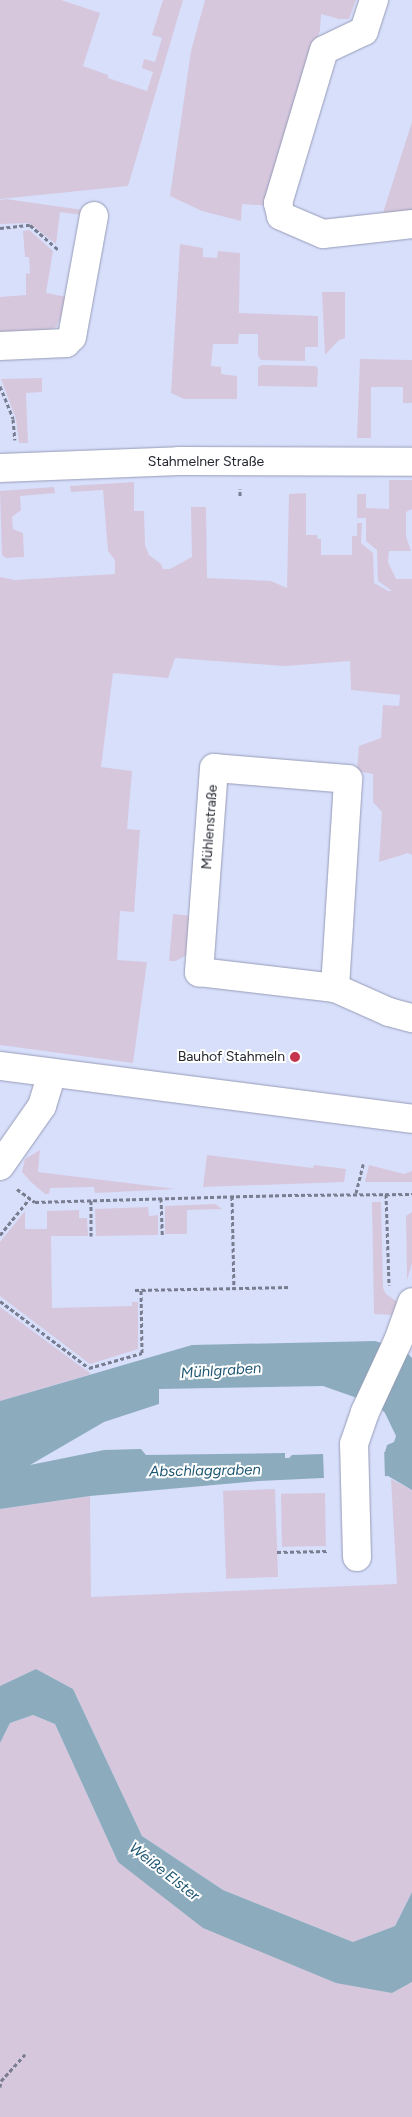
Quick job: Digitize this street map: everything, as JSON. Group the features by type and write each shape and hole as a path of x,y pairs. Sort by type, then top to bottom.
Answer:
{"street":[{"path":"374,0 364,31 324,50 278,204 281,216 323,234 412,224"},
{"path":"0,346 66,342 72,337 94,216"},
{"name":"Stahmelner Straße","path":"8,459 412,462"},
{"name":"Mühlenstraße","path":"335,988 348,779 214,768 199,972 335,988 389,1012 412,1018"},
{"path":"0,1066 412,1119"},
{"path":"7,1177 42,1106 52,1073"},
{"path":"357,1557 354,1444 365,1412 398,1341 401,1296"}],"path":[{"path":"0,228 30,226 56,248 87,254"},
{"path":"0,386 12,419 8,459"},
{"path":"356,1193 363,1164"},
{"path":"7,1177 35,1202 356,1193 412,1194"},
{"path":"386,1194 387,1278 401,1296"},
{"path":"232,1196 234,1288"},
{"path":"0,1235 30,1198"},
{"path":"161,1198 162,1235"},
{"path":"91,1200 91,1236"},
{"path":"135,1290 290,1287"},
{"path":"0,1301 88,1368 142,1353 141,1290"},
{"path":"277,1552 332,1551 331,1542"},
{"path":"0,2087 1,2081 25,2054"}],"shaded area":[{"path":"0,0 61,0 100,13 83,66 108,75 108,78 147,91 153,72 142,68 144,59 155,62 162,38 152,35 163,0 183,0 128,186 0,199"},
{"path":"205,0 356,0 349,19 339,19 321,14 320,30 273,186 273,206 242,204 241,221 202,211 170,196 191,51"},
{"path":"412,122 412,212 381,219"},
{"path":"6,199 83,210 82,215 60,212 56,244 29,223 0,224 0,200"},
{"path":"29,230 53,251 46,293 67,297 63,312 57,326 43,333 0,334 0,297 26,295 26,273 30,274 29,257 25,257 23,231"},
{"path":"180,244 203,248 203,257 217,258 218,251 240,253 239,313 318,316 318,347 305,347 305,361 261,360 258,356 258,334 239,334 238,344 213,344 211,366 221,367 221,374 237,376 237,399 184,399 171,393"},
{"path":"322,292 345,292 345,338 339,340 325,355"},
{"path":"360,359 412,360 412,403 403,403 403,387 371,387 371,438 357,438"},
{"path":"262,365 316,366 318,369 317,387 258,386 258,367"},
{"path":"42,378 42,392 26,393 28,443 19,443 16,419 1,379"},
{"path":"389,480 412,480 412,509 406,512 406,536 411,551 389,551 388,562 396,579 412,579 412,855 408,853 379,862 382,812 373,802 373,774 357,771 359,746 381,738 383,705 399,706 400,695 351,690 350,661 285,666 175,658 168,678 113,673 101,767 132,771 127,829 140,830 134,912 120,911 117,960 147,962 133,1063 0,1045 0,577 15,580 115,574 115,560 108,551 103,490 71,492 70,486 134,482 134,511 144,511 145,545 149,555 161,564 163,569 170,569 192,557 191,507 206,507 207,578 271,581 287,588 289,494 306,493 306,535 317,535 318,539 321,539 321,555 352,555 352,536 357,536 357,523 362,523 361,543 373,553 374,583 388,591 392,591 378,581 377,550 366,541 366,518 357,518 357,494 366,494 366,508 389,509"},
{"path":"54,487 55,493 20,496 21,510 12,517 13,529 23,533 24,557 6,558 2,555 0,491"},
{"path":"173,914 193,916 188,954 176,961 169,961"},
{"path":"40,1150 38,1172 176,1189 95,1193 94,1187 50,1188 49,1194 45,1194 22,1172 25,1159"},
{"path":"207,1155 313,1168 314,1165 346,1169 344,1182 203,1187"},
{"path":"369,1165 404,1174 412,1171 412,1182 365,1182"},
{"path":"372,1202 381,1202 383,1288 386,1294 399,1303 392,1315 374,1314"},
{"path":"215,1204 222,1209 187,1210 187,1234 165,1234 165,1206"},
{"path":"148,1207 149,1216 158,1215 158,1235 96,1236 95,1209"},
{"path":"79,1210 79,1218 87,1218 88,1236 51,1236 52,1308 132,1306 132,1302 138,1302 138,1349 90,1364 0,1296 0,1242 25,1211 25,1229 47,1229 47,1211"},
{"path":"412,1212 412,1263 407,1280 406,1216"},
{"path":"0,1307 91,1374 0,1401"},
{"path":"391,1479 412,1490 412,1892 395,1926 353,1942 223,1890 142,1836 73,1689 36,1669 0,1686 0,1509 90,1496 91,1597 397,1584"},
{"path":"275,1489 278,1577 226,1579 223,1491"},
{"path":"325,1493 326,1546 282,1547 281,1494"},
{"path":"33,1715 55,1724 118,1862 392,1993 412,1982 412,2117 0,2117 0,1743 10,1723"}],"water":[{"path":"375,1341 404,1350 412,1358 412,1490 388,1476 323,1478 259,1481 90,1496 0,1509 0,1401 192,1345","holes":["323,1386 377,1405 385,1413 396,1436 394,1442 387,1445 385,1452 292,1455 289,1458 285,1458 285,1453 146,1455 141,1449 104,1450 30,1465 104,1422 159,1404 159,1389"]},
{"name":"Weiße Elster","path":"36,1669 73,1689 142,1836 223,1890 353,1942 395,1926 412,1892 412,1982 392,1993 336,1983 203,1928 118,1862 55,1724 33,1715 10,1723 0,1743 0,1686"}],"pier":[{"path":"384,1446 385,1478 324,1480 323,1452 383,1450"}],"place":[{"name":"Bauhof Stahmeln","path":"295,1057"}],"water label":[{"name":"Mühlgraben","path":"221,1371"},
{"name":"Abschlaggraben","path":"205,1471"}]}
